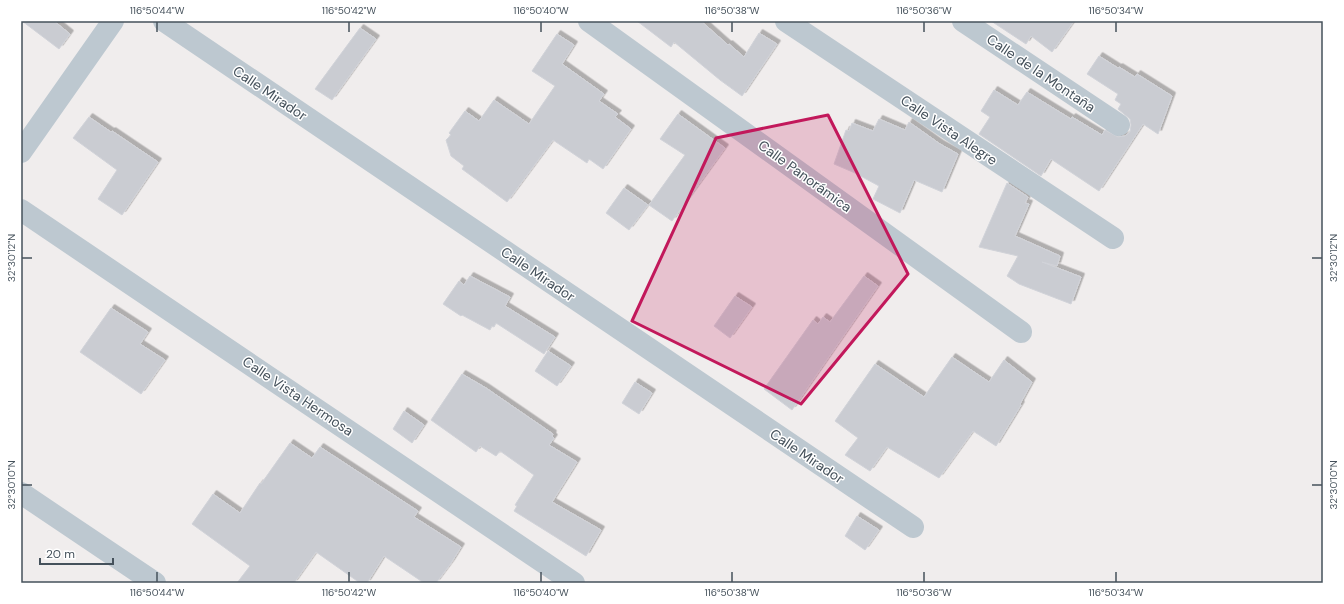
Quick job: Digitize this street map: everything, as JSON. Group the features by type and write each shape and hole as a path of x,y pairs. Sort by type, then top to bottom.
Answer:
{"street":[{"path":"21,152 112,21"},
{"name":"Calle Mirador","path":"164,21 913,527"},
{"name":"Calle Panorámica","path":"589,21 1021,332"},
{"name":"Calle Vista Alegre","path":"786,21 1113,238"},
{"name":"Calle de la Montaña","path":"962,21 1119,125"},
{"name":"Calle Vista Hermosa","path":"21,210 574,583"},
{"path":"21,493 155,583"}],"highlighted area":[{"path":"828,115 908,274 801,404 632,321 716,138"}],"building":[{"path":"22,21 54,21 70,34 59,49"},
{"path":"637,21 701,21 744,57 759,33 777,44 742,96 674,42 671,47"},
{"path":"991,21 1074,21 1052,52 1031,36 1026,44"},
{"path":"360,28 376,39 332,100 315,89"},
{"path":"557,34 574,45 562,64 604,94 599,101 618,114 615,117 631,129 603,169 589,159 587,163 553,140 507,202 462,169 464,166 451,156 446,140 451,135 449,133 465,111 479,121 494,100 529,124 555,86 532,71"},
{"path":"1099,56 1135,77 1137,74 1172,96 1158,134 1143,124 1099,191 1051,159 1041,176 979,134 990,117 981,111 994,90 1018,105 1027,92 1071,119 1072,117 1102,135 1105,130 1118,137 1125,136 1130,132 1130,119 1118,109 1121,104 1115,100 1118,94 1087,74"},
{"path":"678,114 725,148 672,221 649,205 685,155 660,139"},
{"path":"89,117 158,162 122,215 98,199 117,170 73,138"},
{"path":"879,119 905,130 909,122 940,144 958,154 942,192 914,180 900,213 873,199 879,186 834,164 846,130 849,131 852,123 873,131"},
{"path":"1007,183 1028,197 1025,203 1029,204 1015,236 1060,256 1057,266 1042,262 1081,277 1071,304 1019,284 1007,276 1018,256 979,247"},
{"path":"624,188 648,205 629,230 606,213"},
{"path":"470,276 510,297 505,306 555,337 544,354 496,323 490,330 462,315 461,316 443,304 459,281 464,285"},
{"path":"864,276 878,286 792,410 764,389 813,320 818,324 823,317 830,322"},
{"path":"735,296 752,307 730,338 714,326"},
{"path":"111,308 148,332 140,344 165,360 141,394 80,352"},
{"path":"548,351 571,366 557,386 535,371"},
{"path":"952,357 989,382 1004,360 1032,382 1020,404 1021,405 996,446 973,431 939,478 887,447 870,471 845,455 858,438 835,421 875,364 924,397"},
{"path":"462,374 486,388 553,434 552,436 554,438 549,445 577,462 552,502 601,530 586,556 514,511 517,506 515,505 534,475 500,451 496,456 480,446 476,452 431,420"},
{"path":"635,382 652,393 639,414 622,403"},
{"path":"404,411 424,425 412,443 393,429"},
{"path":"290,443 312,458 320,447 418,511 414,517 461,547 436,583 424,583 384,556 367,583 360,583 316,552 294,583 237,583 250,566 192,524 213,494 240,513"},
{"path":"857,516 879,530 865,550 845,536"}]}
